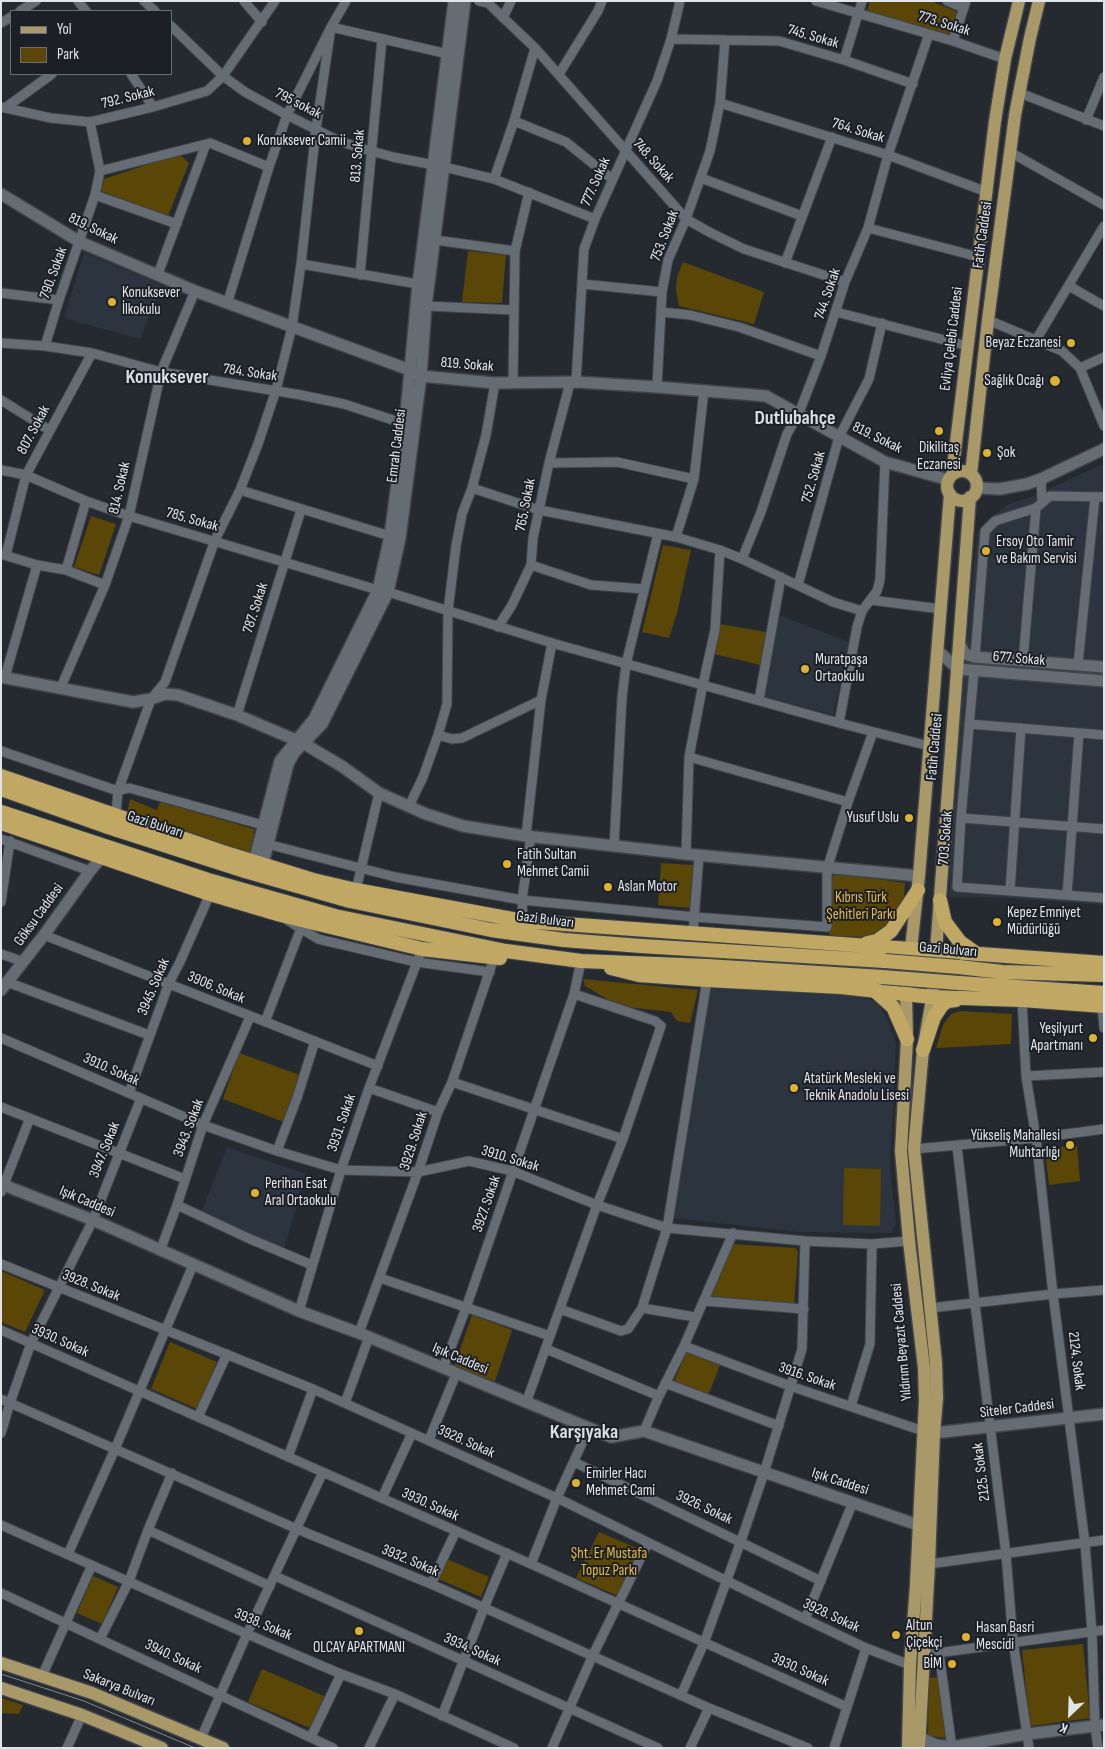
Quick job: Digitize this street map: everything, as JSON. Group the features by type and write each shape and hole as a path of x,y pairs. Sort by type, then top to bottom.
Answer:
{"highway":[{"path":"1,776 313,880 356,890 523,921 1104,963"},
{"name":"Gazi Bulvarı","path":"1,790 236,868 350,901 491,930 564,940 681,949 959,967 1002,972 1104,975"},
{"path":"1,812 208,880 335,916 506,951 581,961 882,976 959,983 1103,1002"},
{"path":"1,823 210,894 280,915 422,949 494,958 541,956"},
{"path":"862,945 878,941 891,931 919,883"},
{"path":"940,900 945,922 960,942 978,954"},
{"path":"564,940 692,933"},
{"path":"581,961 639,975 873,990 932,998 1103,1002"},
{"path":"873,990 893,1007 907,1039"},
{"path":"923,1050 934,1018 942,1004 948,1001 971,998"}],"main road":[{"name":"Evliya Çelebi Caddesi","path":"951,477 995,121 1019,1"},
{"name":"Fatih Caddesi","path":"971,474 988,320 1010,152 1030,38 1039,1"},
{"path":"964,471 971,474 976,480 973,493 960,500 950,494 947,487 951,477 964,471"},
{"name":"Fatih Caddesi","path":"932,998 959,644 973,493"},
{"name":"Fatih Caddesi","path":"906,994 919,883 950,494"},
{"name":"Yıldırım Beyazıt Caddesi","path":"906,994 907,1039 901,1151 909,1241 924,1368 928,1432 929,1564 923,1655 914,1744"},
{"name":"Yıldırım Beyazıt Caddesi","path":"914,1744 910,1665 918,1524 928,1432 937,1398 936,1363 914,1149 923,1050 932,998"},
{"name":"Sakarya Bulvarı","path":"1,1663 92,1693 223,1748"},
{"path":"1,1688 82,1715 162,1748"}],"street":[{"path":"22,10 36,1"},
{"path":"144,1 154,10"},
{"path":"244,1 262,22"},
{"name":"792. Sokak","path":"3,108 51,118 90,122 153,107 207,91 223,76 275,1"},
{"path":"228,302 269,167 287,115 346,1"},
{"name":"Emrah Caddesi","path":"259,863 263,825 280,761 299,741 314,719 383,591 400,538 421,376 426,306 435,240 439,166 454,1"},
{"name":"Emrah Caddesi","path":"383,591 405,424 418,284 465,1"},
{"name":"748. Sokak","path":"479,1 488,3 535,48 686,219 744,249 845,282"},
{"path":"503,18 511,1"},
{"path":"559,74 598,11 602,1"},
{"name":"777. Sokak","path":"573,383 584,249 624,150 657,81 671,39 680,1"},
{"name":"773. Sokak","path":"816,1 953,40 1006,59"},
{"path":"844,60 862,1"},
{"path":"947,1 965,5 953,40"},
{"name":"795 sokak","path":"172,27 223,76 245,92 337,140 372,151 494,179 595,218"},
{"path":"331,27 448,54"},
{"path":"116,814 118,791 151,699 165,682 216,540 240,490 276,390 292,327 316,129 331,27"},
{"name":"744. Sokak","path":"742,559 761,512 787,434 799,413 821,356 845,282 868,228 888,155 929,34"},
{"name":"813. Sokak","path":"360,275 382,39"},
{"name":"745. Sokak","path":"671,39 779,41 844,60 912,84"},
{"name":"753. Sokak","path":"657,386 662,292 668,260 686,219 710,151 720,103 725,40"},
{"path":"494,179 514,121 535,48"},
{"path":"3,108 51,75"},
{"path":"131,75 153,107"},
{"path":"1086,120 1104,77"},
{"path":"1020,93 1104,126"},
{"name":"764. Sokak","path":"720,103 888,155 987,192"},
{"path":"514,121 566,142 612,178"},
{"name":"790. Sokak","path":"45,346 96,195 100,171 90,122"},
{"path":"785,263 832,138"},
{"path":"100,171 210,143 269,167"},
{"path":"158,274 206,144"},
{"path":"1010,152 1104,205"},
{"path":"701,178 802,216"},
{"path":"513,382 515,251 529,192"},
{"name":"819. Sokak","path":"1,194 80,242 195,291 410,370 421,376 495,383 657,386 766,396 885,462 951,477"},
{"path":"96,195 177,224"},
{"path":"868,228 978,257"},
{"path":"1036,340 1103,229"},
{"path":"435,240 515,251"},
{"path":"301,264 418,284"},
{"path":"582,284 662,292"},
{"path":"1069,286 1104,306"},
{"name":"814. Sokak","path":"61,687 105,585 129,516 161,372 195,291"},
{"path":"1,293 59,300"},
{"path":"426,306 513,310"},
{"path":"661,312 690,315 739,327 821,356"},
{"path":"836,312 968,346"},
{"path":"988,320 1062,351 1080,368 1104,426"},
{"name":"752. Sokak","path":"798,585 840,437 869,379 882,323"},
{"name":"784. Sokak","path":"1,343 45,346 92,353 161,372 276,390 344,404 405,424"},
{"name":"807. Sokak","path":"3,554 26,475 48,430 92,353"},
{"path":"1080,368 1104,357"},
{"path":"409,806 423,777 448,704 448,611 456,546 462,514 472,488 486,435 495,383"},
{"name":"765. Sokak","path":"498,627 512,605 531,564 533,538 549,463 573,383"},
{"path":"676,537 694,479 704,390"},
{"path":"1,400 48,430"},
{"path":"973,493 1027,484 1042,479 1104,449"},
{"path":"549,463 617,462 694,479"},
{"path":"839,723 856,627 862,611 871,600 880,580 885,462"},
{"name":"785. Sokak","path":"1,470 26,475 86,501 129,516 216,540 498,627 839,723 929,746"},
{"path":"1023,660 1042,479"},
{"path":"472,488 539,510 676,537 720,550 833,602 862,611"},
{"path":"240,490 390,536"},
{"path":"975,657 985,531 995,521 1039,505 1050,496 1099,497 1078,664"},
{"path":"66,570 86,501"},
{"name":"787. Sokak","path":"237,715 301,510"},
{"path":"614,846 622,698 626,664 658,534"},
{"path":"686,854 689,757 702,684 715,630 720,550"},
{"path":"3,554 37,565 66,570 105,585"},
{"path":"531,564 591,585 644,589"},
{"path":"37,565 3,677 133,702 165,694 178,695 237,715 299,741 343,767 379,792 426,814 462,826 528,836 827,869 919,883"},
{"path":"759,700 781,577"},
{"path":"871,600 941,609"},
{"path":"523,921 522,900 541,700 552,643"},
{"name":"677. Sokak","path":"959,644 965,654 975,657 1104,667"},
{"path":"938,651 958,669"},
{"name":"677. Sokak","path":"958,669 1104,681"},
{"name":"703. Sokak","path":"974,671 957,887 1010,891"},
{"path":"438,735 452,739 462,738 541,700"},
{"path":"969,724 1104,735"},
{"path":"1021,728 1010,891 1104,898"},
{"path":"267,844 395,877 522,900 694,917 827,927 827,869 873,732"},
{"path":"1067,896 1079,733"},
{"name":"Emrah Caddesi","path":"259,863 267,844 288,764 299,741"},
{"path":"1,752 118,791 129,788 263,825"},
{"path":"689,757 848,802"},
{"path":"356,890 379,792"},
{"path":"961,818 1104,829"},
{"path":"1,900 5,840 90,871"},
{"path":"692,933 699,855"},
{"name":"Göksu Caddesi","path":"4,986 101,858"},
{"name":"3945. Sokak","path":"129,1093 169,983 210,894"},
{"path":"280,915 318,939 416,962 490,972"},
{"path":"265,1022 301,928"},
{"name":"3906. Sokak","path":"44,935 378,1066"},
{"name":"3931. Sokak","path":"299,1311 341,1170 369,1088 422,949"},
{"path":"1,954 24,962"},
{"name":"3929. Sokak","path":"345,1403 380,1278 438,1112 452,1082 494,958"},
{"name":"3927. Sokak","path":"443,1368 466,1308 574,994 581,961"},
{"path":"560,1309 621,1331 628,1329 642,1308 667,1228 707,980"},
{"path":"4,986 150,1035"},
{"path":"526,1403 597,1205 623,1139 661,1026 654,1021 574,994"},
{"name":"2124. Sokak","path":"1022,1000 1026,1076 1036,1138 1053,1294 1085,1543 1100,1725 1098,1748"},
{"path":"1103,1002 1104,1028"},
{"name":"3943. Sokak","path":"160,1250 178,1206 185,1179 204,1126 250,1017"},
{"name":"3910. Sokak","path":"1,1038 204,1126 341,1170 418,1172 469,1161 512,1172 597,1205 667,1228 805,1241 872,1244 909,1241"},
{"path":"278,1151 315,1040"},
{"path":"1026,1076 1104,1072"},
{"path":"452,1082 623,1139"},
{"path":"369,1088 438,1112"},
{"name":"3947. Sokak","path":"1,1433 6,1401 31,1343 93,1220 141,1098"},
{"path":"1,1107 185,1179"},
{"path":"2,1187 30,1118"},
{"path":"914,1149 1036,1138 1104,1129"},
{"name":"2125. Sokak","path":"957,1146 1006,1554 1013,1642 1029,1748"},
{"name":"Işık Caddesi","path":"2,1187 93,1220 299,1311 364,1335 611,1437 644,1431 918,1524"},
{"path":"178,1206 312,1265"},
{"path":"644,1431 684,1346 733,1233"},
{"path":"681,1695 704,1643 741,1541 802,1349 805,1241"},
{"path":"850,1406 870,1344 872,1244"},
{"name":"3928. Sokak","path":"1,1264 313,1388 557,1498 726,1582 866,1648 910,1665"},
{"path":"68,1554 193,1265"},
{"path":"380,1278 550,1336"},
{"path":"930,1308 1104,1290"},
{"path":"704,1300 804,1309"},
{"path":"642,1308 695,1317"},
{"name":"3930. Sokak","path":"1,1330 531,1564 847,1707"},
{"name":"3916. Sokak","path":"684,1346 790,1386 928,1432"},
{"path":"546,1349 659,1396"},
{"path":"198,1417 226,1354"},
{"path":"429,1440 456,1374"},
{"path":"665,1383 779,1426"},
{"path":"288,1457 313,1388"},
{"name":"3932. Sokak","path":"6,1401 297,1528 431,1584 709,1708 808,1748"},
{"name":"Siteler Caddesi","path":"928,1432 1104,1414"},
{"path":"531,1564 557,1498 589,1428"},
{"path":"382,1498 412,1433"},
{"name":"3926. Sokak","path":"574,1462 821,1581"},
{"path":"201,1738 247,1634 323,1472"},
{"path":"100,1639 129,1581 172,1473"},
{"path":"805,1619 853,1502"},
{"name":"3938. Sokak","path":"1,1525 247,1634 341,1674 395,1694 514,1748"},
{"path":"148,1530 270,1586"},
{"path":"431,1584 456,1531"},
{"path":"929,1564 1104,1540"},
{"path":"552,1748 592,1657 648,1543"},
{"path":"442,1716 506,1553"},
{"path":"42,1676 92,1565"},
{"name":"3934. Sokak","path":"275,1576 658,1748"},
{"name":"3940. Sokak","path":"1,1593 333,1748"},
{"path":"923,1655 1104,1630"},
{"path":"834,1748 866,1648"},
{"path":"938,1653 952,1748"},
{"path":"311,1737 341,1674"},
{"path":"369,1748 395,1694"},
{"path":"690,1748 709,1708"},
{"path":"67,1748 82,1715"},
{"path":"914,1744 952,1748 1028,1734 1100,1725"}],"shaded area":[{"name":"Konuksever İlkokulu","path":"84,253 162,285 140,339 64,318"},
{"path":"1104,463 1104,905 1008,898 949,897 952,802 977,535 985,522 1009,504 1036,495"},
{"name":"Muratpaşa Ortaokulu","path":"779,615 849,642 833,715 762,696"},
{"name":"Atatürk Mesleki ve Teknik Anadolu Lisesi","path":"710,985 861,996 877,1002 887,1018 896,1043 890,1166 896,1224 891,1233 798,1232 672,1218 699,1062"},
{"name":"Perihan Esat Aral Ortaokulu","path":"227,1147 306,1174 284,1249 201,1213"}],"green space":[{"path":"870,1 931,1 958,12 951,36 867,11"},
{"path":"179,154 189,163 168,216 101,191 104,179"},
{"path":"468,251 506,255 502,303 462,302"},
{"path":"683,262 764,292 754,324 679,306 676,290 677,277"},
{"path":"91,516 116,524 99,575 74,567"},
{"path":"663,545 691,550 677,613 669,638 642,632"},
{"path":"720,624 766,632 760,665 714,654"},
{"path":"130,799 157,810 160,802 254,829 253,850 245,856 127,813"},
{"path":"661,863 693,865 690,908 658,905"},
{"name":"Kıbrıs Türk Şehitleri Parkı","path":"835,873 905,883 904,897 894,918 875,935 866,937 835,936 829,934 829,882"},
{"path":"583,979 698,990 690,1023 677,1021 671,1012 619,1006 585,986"},
{"path":"960,1011 1012,1014 1011,1044 936,1048 943,1025 951,1014"},
{"path":"239,1053 300,1075 284,1122 223,1099"},
{"path":"1077,1145 1080,1181 1049,1185 1045,1149"},
{"path":"844,1168 881,1169 880,1226 843,1225"},
{"path":"732,1244 795,1248 798,1251 794,1305 709,1296"},
{"path":"1,1271 45,1290 25,1332 1,1322"},
{"path":"472,1315 512,1330 495,1381 454,1367"},
{"path":"170,1342 217,1362 197,1409 151,1389"},
{"path":"686,1352 720,1365 708,1396 674,1382"},
{"name":"Şht. Er Mustafa Topuz Parkı","path":"599,1532 639,1549 622,1589 616,1595 576,1578"},
{"path":"447,1559 489,1577 481,1597 438,1579"},
{"path":"93,1576 118,1587 102,1624 77,1613"},
{"path":"1083,1644 1090,1718 1030,1726 1022,1650"},
{"path":"262,1669 324,1696 310,1728 248,1702"},
{"path":"938,1677 946,1738 928,1736 929,1678"},
{"path":"1,1698 23,1705 19,1714 1,1713"}],"tram line":[{"path":"1,1674 84,1701 195,1748"}],"place":[{"name":"Konuksever Camii","path":"247,141"},
{"name":"Konuksever İlkokulu","path":"112,302"},
{"name":"Beyaz Eczanesi","path":"1071,343"},
{"name":"Sağlık Ocağı","path":"1055,381"},
{"name":"Dikilitaş Eczanesi","path":"939,431"},
{"name":"Şok","path":"987,453"},
{"name":"Ersoy Oto Tamir ve Bakım Servisi","path":"986,551"},
{"name":"Muratpaşa Ortaokulu","path":"805,669"},
{"name":"Yusuf Uslu","path":"909,818"},
{"name":"Fatih Sultan Mehmet Camii","path":"507,864"},
{"name":"Aslan Motor","path":"608,887"},
{"name":"Kepez Emniyet Müdürlüğü","path":"997,922"},
{"name":"Yeşilyurt Apartmanı","path":"1093,1038"},
{"name":"Atatürk Mesleki ve Teknik Anadolu Lisesi","path":"794,1088"},
{"name":"Yükseliş Mahallesi Muhtarlığı","path":"1070,1145"},
{"name":"Perihan Esat Aral Ortaokulu","path":"255,1193"},
{"name":"Emirler Hacı Mehmet Cami","path":"576,1483"},
{"name":"OLCAY APARTMANI","path":"359,1631"},
{"name":"Altun Çiçekçi","path":"896,1635"},
{"name":"Hasan Basri Mescidi","path":"966,1637"},
{"name":"BİM","path":"952,1664"}],"district":[{"name":"Konuksever","path":"167,378"},
{"name":"Dutlubahçe","path":"795,419"},
{"name":"Karşıyaka","path":"584,1433"}]}
